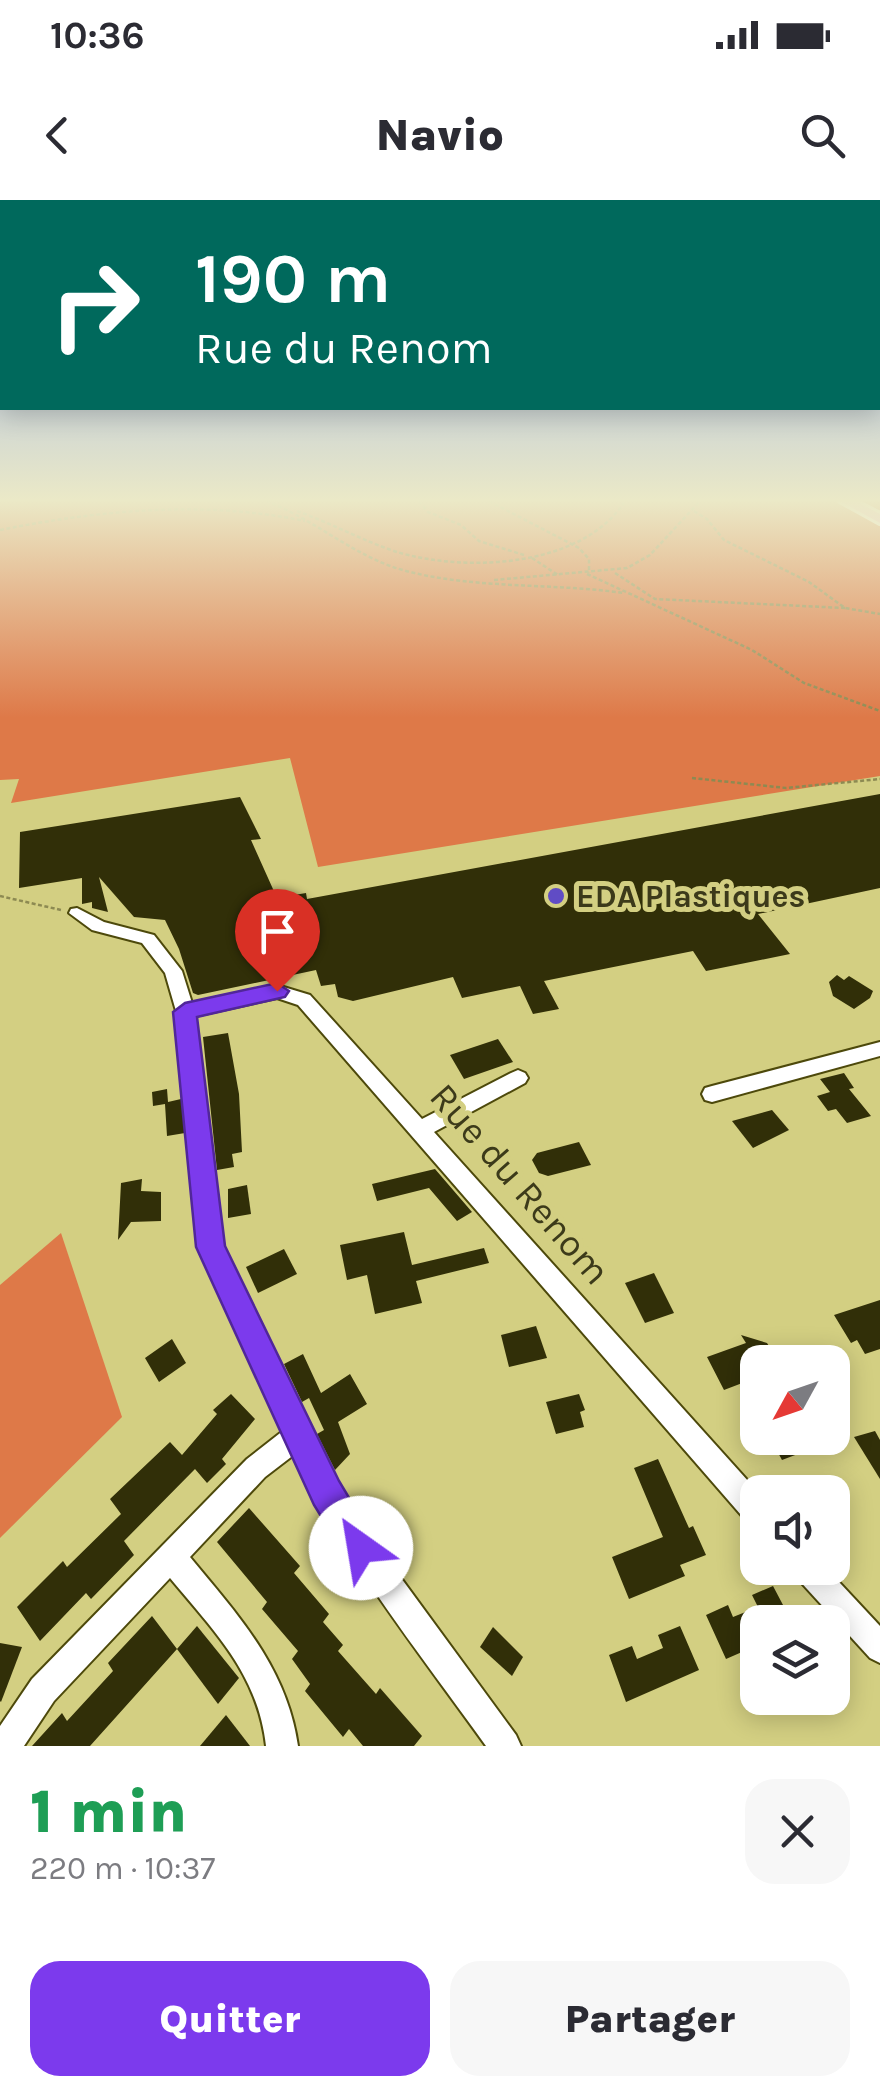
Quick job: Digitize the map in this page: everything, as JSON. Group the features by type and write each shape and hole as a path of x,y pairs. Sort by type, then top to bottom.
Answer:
{"street":[{"path":"77,913 98,926 148,939 173,971 185,1012 211,1247 326,1493 361,1548 505,1746"},
{"name":"Rue du Renom","path":"185,1012 277,991 304,1000 740,1494"},
{"path":"712,1094 880,1049"},
{"path":"420,1130 518,1078"},
{"path":"5,1746 43,1690 256,1468 299,1435"},
{"path":"172,1558 254,1661 267,1686 282,1746"},
{"path":"823,1585 880,1648"}],"path":[{"path":"428,573 624,593"},
{"path":"478,581 599,573"},
{"path":"615,573 655,599 676,596 880,614"},
{"path":"792,573 845,608"},
{"path":"588,574 752,650 804,683 880,711"},
{"path":"692,778 745,786 838,787 880,780"},
{"path":"0,896 77,913"}],"shaded area":[{"path":"0,573 880,573 880,776 318,867 290,758 11,803 19,779 0,780"},
{"path":"61,1233 122,1417 0,1538 0,1285"}],"building":[{"name":"EDA Plastiques","path":"880,794 880,888 758,914 790,954 706,971 693,951 544,981 559,1009 533,1014 520,986 462,998 453,977 353,1001 338,997 335,984 321,986 316,970 198,995 193,993 165,920 134,917 99,877 108,912 92,908 92,902 82,904 82,878 19,888 20,832 240,797 261,839 251,840 277,898 306,893 307,899"},
{"path":"837,975 844,980 849,976 873,991 870,998 854,1009 833,996 829,982"},
{"path":"228,1033 239,1094 242,1152 232,1154 234,1167 217,1170 203,1037"},
{"path":"498,1039 513,1062 464,1079 450,1055"},
{"path":"844,1073 854,1088 849,1089 871,1116 847,1123 836,1109 828,1111 817,1096 830,1092 820,1079"},
{"path":"167,1089 168,1102 181,1099 185,1133 167,1136 165,1104 153,1106 152,1092"},
{"path":"772,1110 789,1130 753,1148 732,1121"},
{"path":"579,1142 591,1165 548,1176 539,1173 532,1160 537,1153"},
{"path":"435,1169 472,1212 457,1221 429,1188 377,1201 372,1184"},
{"path":"142,1179 141,1191 161,1192 161,1221 131,1222 118,1240 121,1183"},
{"path":"247,1185 251,1214 228,1218 228,1189"},
{"path":"404,1232 412,1265 484,1248 489,1263 416,1281 422,1303 375,1314 367,1275 347,1280 340,1245"},
{"path":"284,1249 297,1274 258,1293 246,1267"},
{"path":"654,1273 674,1313 645,1323 625,1283"},
{"path":"880,1300 880,1349 865,1354 857,1340 851,1343 834,1315"},
{"path":"536,1326 547,1358 509,1367 501,1335"},
{"path":"741,1335 768,1345 740,1345 746,1343"},
{"path":"172,1339 186,1363 159,1382 145,1358"},
{"path":"740,1345 740,1384 724,1390 707,1357"},
{"path":"303,1354 321,1393 350,1374 367,1404 338,1422 350,1454 335,1470 317,1434 324,1430 309,1398 302,1402 284,1364"},
{"path":"231,1394 255,1419 222,1459 226,1464 207,1483 195,1469 124,1541 134,1555 91,1599 86,1593 40,1641 17,1607 63,1561 67,1567 121,1514 110,1499 170,1442 182,1455 217,1414 213,1410"},
{"path":"579,1394 585,1410 580,1412 584,1427 556,1434 546,1402"},
{"path":"875,1431 880,1440 880,1479 854,1437"},
{"path":"658,1459 689,1528 693,1526 706,1555 680,1565 685,1576 629,1599 612,1557 663,1537 634,1468"},
{"path":"249,1508 300,1566 294,1573 329,1614 323,1622 343,1645 338,1651 376,1694 380,1688 422,1736 414,1746 363,1746 349,1729 343,1737 305,1691 310,1684 292,1659 298,1651 262,1609 267,1602 217,1542"},
{"path":"773,1586 783,1605 757,1605 752,1595"},
{"path":"728,1605 733,1617 740,1614 740,1653 726,1659 706,1615"},
{"path":"152,1616 177,1649 90,1746 32,1746 62,1713 67,1721 113,1671 108,1663"},
{"path":"197,1626 239,1678 218,1704 177,1649"},
{"path":"680,1626 699,1670 626,1702 609,1655 632,1646 637,1659 663,1648 658,1635"},
{"path":"493,1627 523,1657 512,1676 480,1647"},
{"path":"0,1643 22,1647 1,1702 0,1701"},
{"path":"226,1715 250,1746 200,1746"}],"place":[{"name":"EDA Plastiques","path":"556,896"}],"route":[{"path":"277,991 185,1012 204,1209 211,1247 326,1493 361,1548"}]}
